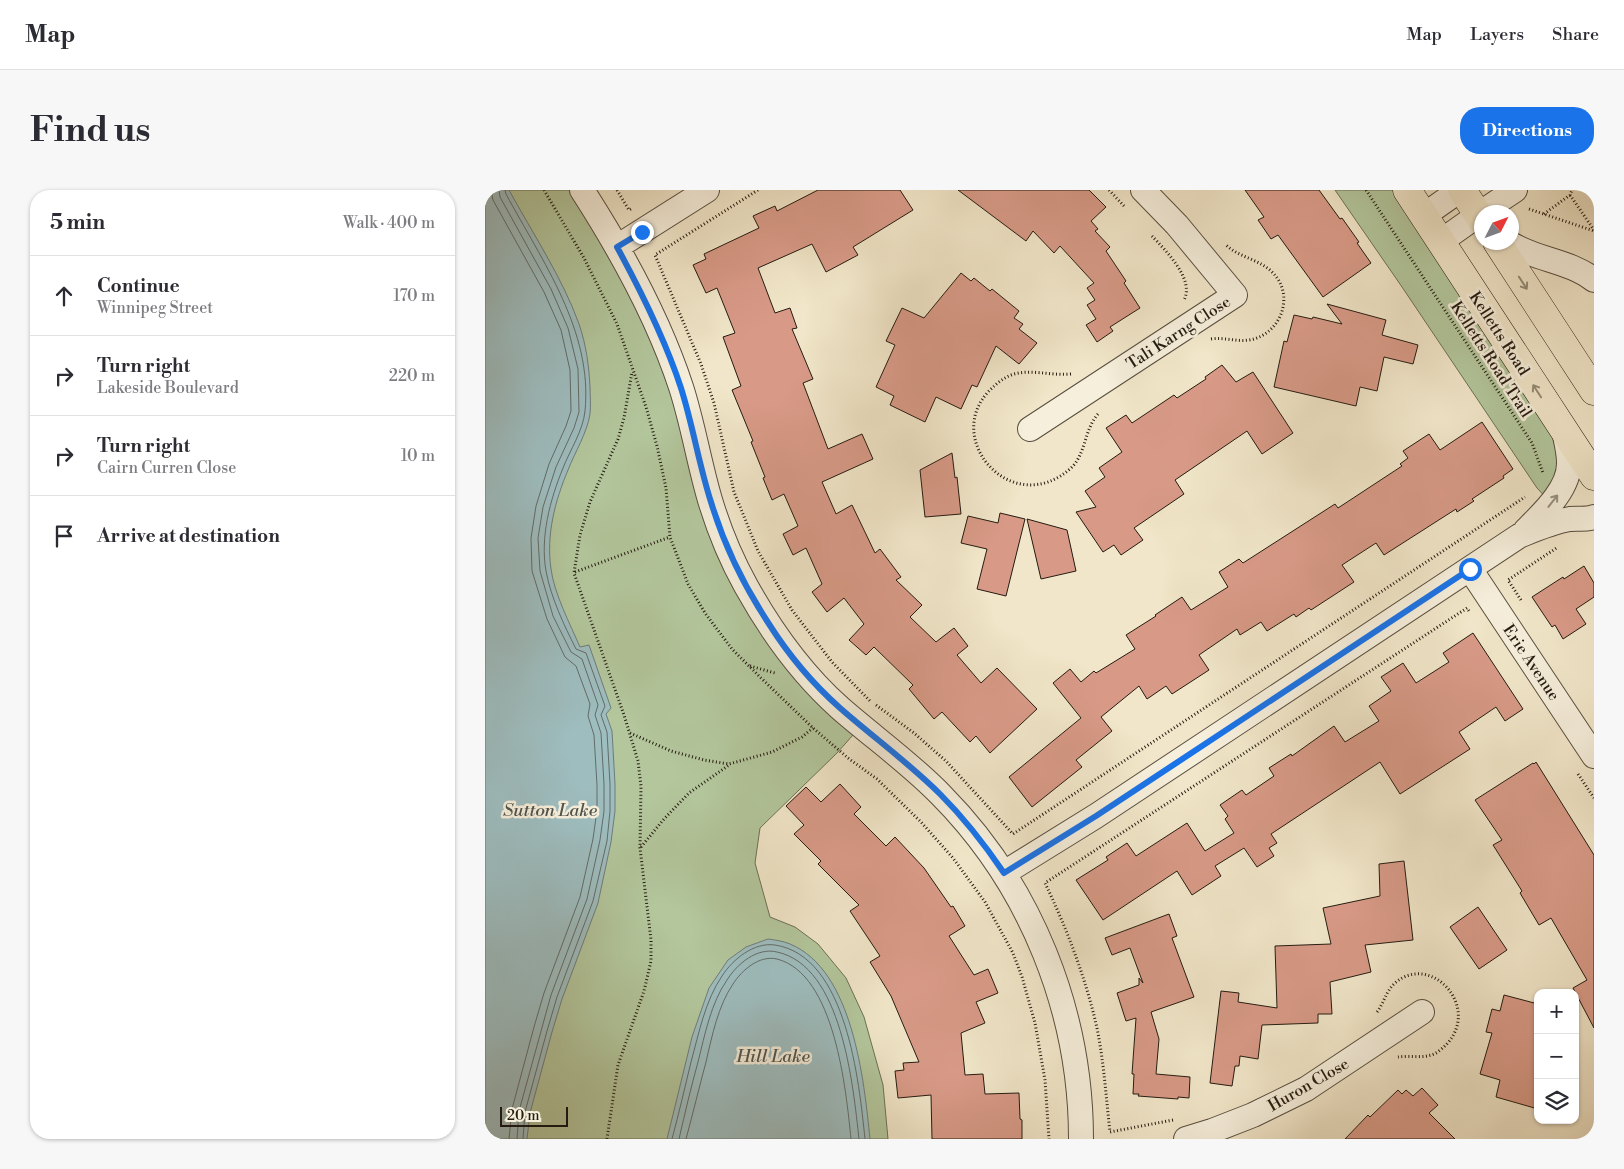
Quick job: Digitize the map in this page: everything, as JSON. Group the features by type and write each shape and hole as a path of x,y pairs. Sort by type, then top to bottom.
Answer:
{"main road":[{"name":"Kelletts Road","path":"1407,190 1594,476"},
{"path":"1461,190 1474,206"},
{"path":"1502,250 1594,391"}],"street":[{"path":"583,190 617,247 653,315 668,351 692,426 711,502 724,539 746,586 769,624 784,647 838,707 912,768 967,823 1004,873 1031,920 1059,992 1069,1030 1076,1066 1081,1139"},
{"path":"617,247 707,190"},
{"name":"Tali Karng Close","path":"1030,429 1235,295 1177,226 1143,190"},
{"path":"1423,216 1461,190"},
{"path":"1503,205 1518,198"},
{"path":"1440,242 1474,220"},
{"path":"1519,249 1529,254 1578,269 1594,280"},
{"path":"1004,873 1096,816 1519,536 1557,497 1565,482 1570,464 1564,431"},
{"path":"1519,536 1549,524 1582,523"},
{"name":"Erie Avenue","path":"1470,569 1594,756"},
{"name":"Huron Close","path":"1186,1139 1253,1115 1306,1088 1422,1012"}],"path":[{"path":"544,190 584,258 617,324 646,407 663,470 670,537 688,584 705,614 723,638 749,666 813,728 848,758 877,779 921,822 953,858 985,902 1013,953 1035,1023 1045,1080 1049,1139"},
{"path":"617,190 629,210"},
{"path":"758,190 655,255 701,364 713,403 734,492 746,524 758,551 792,610 832,662 872,703 914,732 946,760 1013,834 1529,494"},
{"name":"Kelletts Road Trail","path":"1366,190 1531,442 1546,482 1557,497"},
{"path":"1544,214 1570,195 1572,190"},
{"path":"1570,195 1594,231"},
{"path":"1518,198 1544,214 1594,231"},
{"path":"607,1139 618,1065 644,991 651,961 651,940 640,848 641,786 638,761 574,573 580,535 590,502 618,439 624,418 632,370"},
{"path":"1508,580 1582,523"},
{"path":"574,573 670,537"},
{"path":"1045,884 1467,608"},
{"path":"640,848 689,793 729,764 771,752 801,737 813,728"},
{"path":"629,733 671,751 729,764"}],"green space":[{"path":"485,190 582,190 617,247 734,562 861,726 837,753 760,828 755,863 770,917 795,927 818,944 846,978 864,1017 883,1085 888,1139 485,1139"},
{"path":"1335,190 1407,190 1564,431 1552,504 1537,488"}],"water":[{"name":"Sutton Lake","path":"485,190 509,190 565,290 579,324 585,347 590,379 590,414 563,482 556,506 551,531 550,556 555,588 563,608 580,647 589,645 611,708 606,714 612,731 615,784 615,811 611,842 598,903 562,999 552,1032 530,1113 527,1139 485,1139"},
{"name":"Hill Lake","path":"768,939 790,944 811,957 828,977 841,1002 859,1058 870,1139 667,1139 692,1037 709,988 728,960 746,947"}],"building":[{"path":"818,190 900,190 913,210 853,247 858,255 826,272 812,244 758,268 775,313 790,308 797,328 792,329 813,379 803,383 828,449 862,434 873,459 822,482 836,514 852,505 875,553 880,549 901,577 896,580 922,605 910,617 936,642 954,628 968,646 957,655 981,683 997,668 1037,709 990,753 976,736 970,742 942,712 934,719 909,689 913,685 874,647 866,655 849,640 864,624 844,598 827,612 812,592 822,584 806,548 793,555 783,534 798,526 784,494 772,500 751,442 753,441 732,390 741,386 723,337 735,333 717,288 706,293 693,265 706,259 704,254 759,228 753,216 775,206 777,211"},
{"path":"958,190 1089,190 1106,207 1091,221 1098,229 1095,231 1110,247 1106,251 1126,281 1124,283 1140,308 1110,327 1113,331 1097,342 1086,325 1096,319 1087,305 1095,300 1087,288 1094,283 1060,246 1054,253 1033,231 1026,241"},
{"path":"1245,190 1319,190 1340,219 1342,218 1371,263 1323,297 1278,235 1271,239 1258,220 1264,217"},
{"path":"961,273 971,281 974,278 990,291 992,289 1019,311 1014,318 1023,324 1019,329 1037,343 1019,364 996,346 977,387 972,385 961,409 936,397 925,422 890,405 894,396 876,387 895,345 886,341 902,308 924,318"},
{"path":"1327,304 1386,320 1382,335 1418,345 1413,364 1384,357 1377,391 1360,387 1356,406 1274,387 1284,341 1287,342 1294,315 1312,319 1313,317 1342,324"},
{"path":"1222,365 1236,382 1253,372 1293,433 1262,454 1247,431 1175,480 1184,494 1134,528 1143,540 1121,555 1114,545 1103,552 1076,512 1096,507 1085,491 1105,477 1099,468 1122,452 1106,428 1126,415 1132,423 1174,395 1177,398 1206,379 1205,377"},
{"path":"1482,422 1513,469 1503,476 1504,478 1472,499 1474,501 1457,512 1456,509 1384,555 1376,543 1342,565 1354,582 1311,610 1309,608 1296,617 1294,614 1267,631 1261,622 1240,635 1237,629 1199,655 1209,670 1172,694 1166,686 1147,699 1139,686 1101,717 1112,731 1076,760 1082,767 1032,807 1009,777 1081,718 1053,683 1070,669 1081,682 1094,671 1096,673 1135,649 1126,635 1182,597 1191,610 1228,587 1219,572 1239,559 1243,563 1335,504 1338,508 1402,466 1400,464 1408,458 1403,451 1429,434 1440,450"},
{"path":"952,453 961,514 925,517 920,470"},
{"path":"1000,513 1025,519 1006,596 977,589 987,549 961,543 968,516 998,523"},
{"path":"1027,519 1067,530 1076,571 1041,579"},
{"path":"1584,566 1594,583 1594,597 1576,609 1586,624 1563,639 1555,625 1552,627 1532,597"},
{"path":"1473,633 1523,709 1505,721 1496,707 1459,732 1470,749 1400,794 1380,762 1271,834 1277,843 1269,848 1274,856 1257,867 1244,848 1215,866 1221,876 1192,895 1177,871 1103,920 1076,880 1108,860 1106,857 1127,843 1136,856 1187,823 1205,851 1234,833 1225,819 1228,816 1220,805 1242,790 1246,795 1274,776 1269,768 1291,754 1292,756 1334,726 1345,742 1379,721 1369,706 1391,691 1381,677 1403,663 1416,683 1449,662 1443,653"},
{"path":"1536,762 1594,855 1594,1028 1579,999 1579,989 1573,988 1587,980 1551,918 1539,925 1520,893 1522,891 1493,845 1502,840 1475,800"},
{"path":"840,784 861,807 854,814 886,846 895,837 924,868 951,907 953,906 965,926 949,936 974,975 988,969 998,993 976,1002 985,1023 961,1033 965,1075 983,1074 985,1094 1019,1093 1022,1139 932,1139 931,1095 898,1098 895,1071 904,1070 903,1063 919,1062 891,996 870,962 880,956 850,911 859,905 818,864 821,861 794,834 804,825 786,806 806,787 821,802"},
{"path":"1404,861 1413,940 1365,945 1371,972 1330,982 1332,1014 1318,1014 1318,1023 1262,1025 1258,1059 1240,1056 1239,1066 1235,1066 1232,1086 1210,1083 1221,991 1239,993 1238,1002 1277,1008 1275,946 1331,944 1323,908 1380,896 1379,864"},
{"path":"1478,907 1507,950 1479,969 1450,927"},
{"path":"1169,914 1177,936 1172,938 1194,997 1151,1012 1159,1039 1156,1074 1190,1077 1189,1098 1178,1097 1178,1099 1133,1094 1134,1074 1132,1074 1136,1018 1126,1021 1117,993 1139,985 1139,978 1143,983 1130,948 1112,955 1105,938"},
{"path":"1504,995 1534,1003 1534,1108 1496,1097 1500,1080 1480,1074 1492,1033 1486,1032 1492,1009 1500,1011"},
{"path":"1422,1088 1438,1105 1429,1113 1455,1139 1345,1139 1368,1115 1370,1117 1398,1090 1402,1094 1406,1090 1413,1096"}],"route":[{"path":"642,232 617,247 653,315 668,351 692,426 711,502 724,539 746,586 784,647 810,677 838,707 912,768 940,794 967,823 1004,873 1096,816 1470,569"}]}
